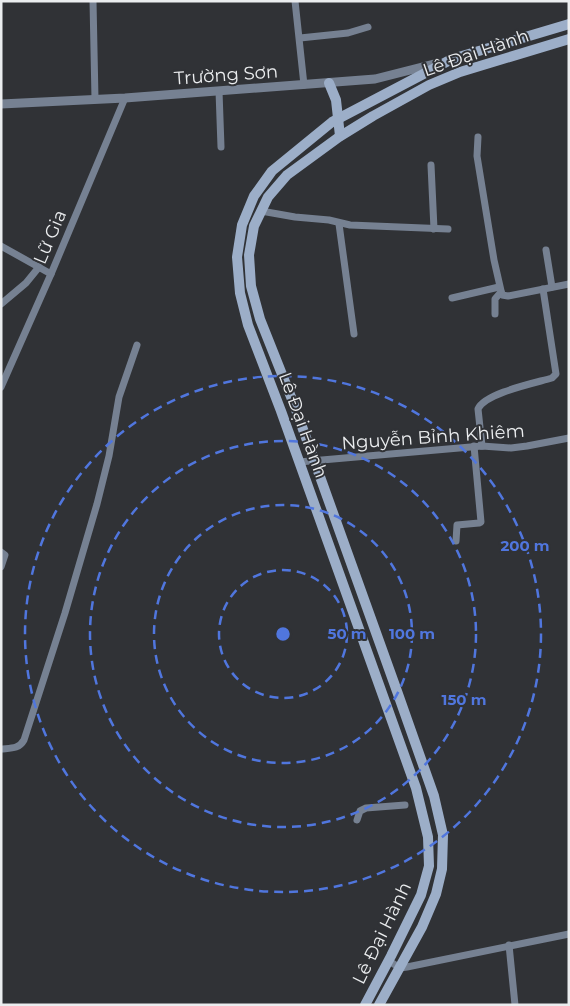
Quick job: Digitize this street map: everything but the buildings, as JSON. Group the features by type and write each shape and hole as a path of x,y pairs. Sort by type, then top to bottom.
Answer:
{"main road":[{"name":"Lê Đại Hành","path":"365,1005 421,895 429,866 428,837 416,788 300,462 248,325 240,293 237,257 242,224 254,196 272,171 337,119 450,60 569,24"},
{"name":"Lê Đại Hành","path":"379,1005 422,927 436,894 442,869 443,835 434,796 314,460 260,319 252,286 249,255 254,226 268,197 287,175 340,136 429,85 457,73 569,39"},
{"path":"450,60 457,73"},
{"path":"329,83 336,100 340,136"}],"street":[{"path":"93,1 94,99"},
{"path":"295,1 304,85"},
{"path":"300,38 348,33 368,27"},
{"name":"Trường Sơn","path":"1,104 125,98 375,79 450,60"},
{"path":"219,91 221,147"},
{"name":"Lữ Gia","path":"1,387 125,98"},
{"path":"478,137 477,156 502,295 508,296 569,284"},
{"path":"431,165 434,229"},
{"path":"261,211 339,224 385,228 448,229"},
{"path":"339,224 354,334"},
{"path":"1,246 51,274"},
{"path":"546,250 552,287"},
{"path":"1,304 26,282 39,267"},
{"path":"456,541 457,525 479,523 481,519 478,446 478,409 480,404 490,398 552,378 556,374 543,289"},
{"path":"452,298 500,290"},
{"path":"495,314 495,299 500,290"},
{"path":"1,749 16,748 24,740 65,613 97,504 109,456 119,397 136,344"},
{"name":"Nguyễn Bỉnh Khiêm","path":"300,462 478,446 519,447 569,438"},
{"path":"1,552 5,555 1,567"},
{"path":"357,820 360,812 366,808 405,805"},
{"path":"389,961 400,968 569,934"},
{"path":"509,945 514,1005"}]}
